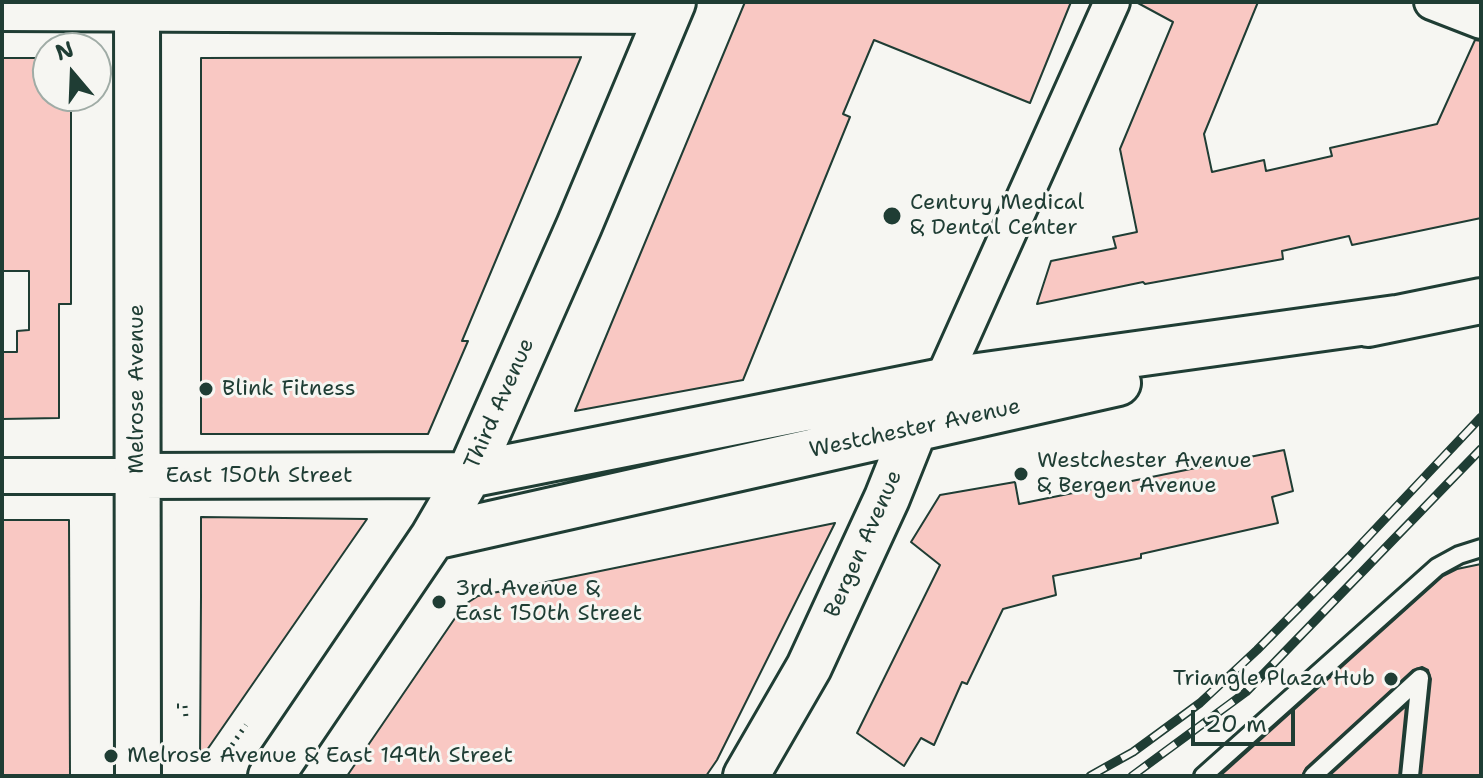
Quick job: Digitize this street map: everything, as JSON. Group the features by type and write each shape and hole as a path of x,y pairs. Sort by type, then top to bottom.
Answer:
{"main road":[{"name":"Melrose Avenue","path":"137,7 138,776"},
{"name":"Third Avenue","path":"271,776 433,537 469,475 670,9"},
{"name":"Westchester Avenue","path":"433,537 1481,301"},
{"name":"Westchester Avenue","path":"469,475 942,381 1396,318"},
{"name":"Bergen Avenue","path":"746,776 809,667 887,498 915,428 942,381"},
{"name":"East 150th Street","path":"137,476 469,475"}],"street":[{"name":"Bergen Avenue","path":"942,381 1112,2"},
{"path":"1432,2 1481,21"},
{"path":"2,13 137,7 670,9"},
{"name":"East 150th Street","path":"2,476 137,476"}],"lane":[{"path":"1203,776 1437,567 1481,548"},
{"path":"1313,776 1420,678 1410,776"}],"path":[{"path":"177,706 185,706 186,718"},
{"path":"232,745 246,725"}],"building":[{"path":"745,2 1071,2 1030,103 874,40 843,114 850,117 743,380 575,411"},
{"path":"1136,2 1258,2 1204,134 1212,172 1264,160 1266,171 1332,156 1330,148 1437,124 1475,40 1481,41 1481,218 1352,245 1349,236 1282,251 1283,259 1143,282 1037,304 1051,261 1116,248 1113,237 1137,232 1120,149 1173,22"},
{"path":"581,57 462,341 468,341 428,434 201,434 201,58"},
{"path":"2,58 32,58 32,112 71,112 71,304 59,304 59,418 2,419 2,352 17,352 17,331 29,330 29,271 2,271"},
{"path":"1284,450 1293,491 1272,497 1278,523 1141,554 1141,558 1053,576 1056,595 1003,609 967,684 962,682 934,745 921,738 904,766 857,733 940,565 911,542 940,495 1015,482 1019,504"},
{"path":"201,517 367,519 200,760 201,597"},
{"path":"2,520 69,520 70,776 2,776"},
{"path":"835,523 717,760 706,776 347,776 464,605 478,596"},
{"name":"Triangle Plaza Hub","path":"1481,564 1481,776 1421,776 1431,679 1428,670 1422,667 1413,670 1306,768 1302,776 1220,776 1443,576 1457,569"},
{"path":"1406,706 1399,776 1329,776"}],"railway":[{"path":"1090,776 1133,752 1200,703 1349,557 1481,417"},
{"path":"1132,776 1246,692 1481,449"}],"place":[{"name":"Century Medical & Dental Center","path":"892,216"},
{"name":"Blink Fitness","path":"206,389"},
{"name":"Westchester Avenue & Bergen Avenue","path":"1021,474"},
{"name":"3rd Avenue & East 150th Street","path":"439,602"},
{"name":"Triangle Plaza Hub","path":"1391,679"},
{"name":"Melrose Avenue & East 149th Street","path":"111,756"}]}
